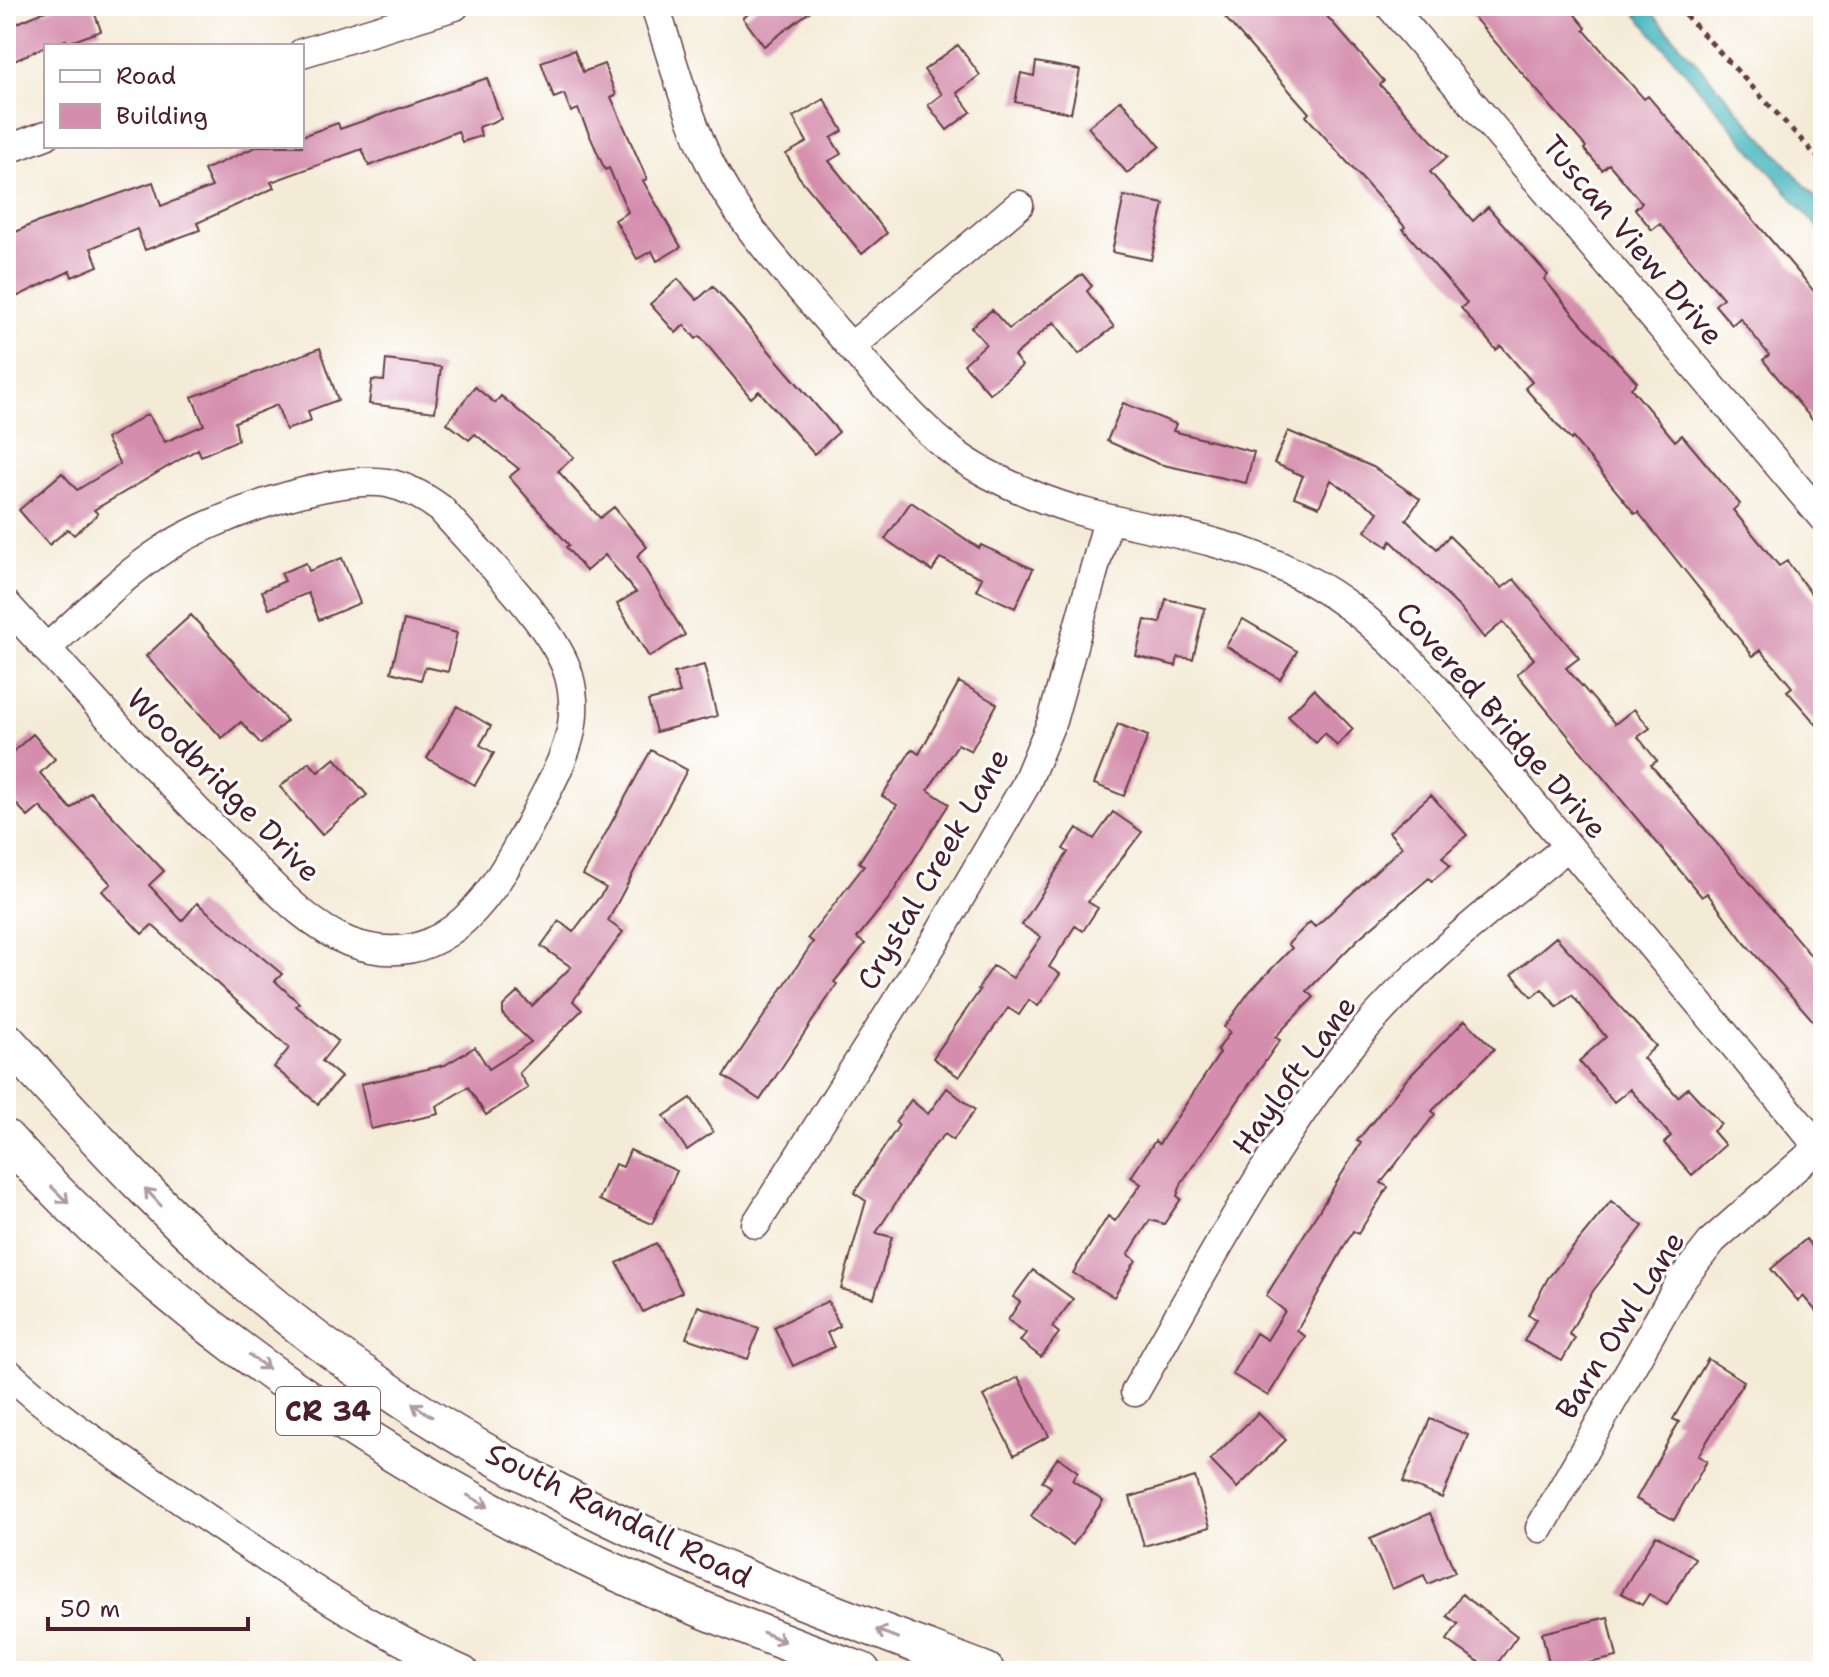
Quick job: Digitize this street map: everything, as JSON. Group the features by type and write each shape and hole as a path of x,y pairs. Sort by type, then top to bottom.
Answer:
{"main road":[{"name":"South Randall Road","path":"6,1040 170,1215 254,1290 333,1350 485,1452 574,1500 713,1563 986,1671"},
{"name":"South Randall Road","path":"6,1138 19,1165 103,1237 225,1336 368,1438 521,1525 599,1564 862,1671"}],"street":[{"path":"304,52 455,6"},
{"name":"Covered Bridge Drive","path":"655,6 696,130 729,197 770,254 913,416 949,449 1032,495 1108,520 1213,543 1277,565 1325,589 1367,617 1405,652 1821,1149"},
{"name":"Tuscan View Drive","path":"1390,6 1823,518"},
{"path":"6,150 44,136"},
{"path":"851,347 1019,205"},
{"name":"Woodbridge Drive","path":"6,604 46,649 180,795 310,917 341,938 370,947 412,946 465,921 493,891 506,870 572,736 574,708 569,674 552,641 441,509 423,495 387,483 345,482 207,525 168,546 132,572 46,649"},
{"name":"Crystal Creek Lane","path":"756,1224 936,939 1025,786 1052,721 1108,520"},
{"name":"Hayloft Lane","path":"1135,1392 1281,1146 1346,1052 1442,949 1567,847"},
{"name":"Barn Owl Lane","path":"1540,1528 1680,1282 1713,1240 1821,1149"},
{"path":"6,1371 49,1411 307,1586 416,1650 464,1671"}],"path":[{"path":"1677,6 1823,163"}],"water":[{"path":"1629,6 1646,6 1823,206 1823,234"}],"building":[{"path":"57,6 92,6 101,31 68,43 66,40 44,44 44,47 6,65 6,28"},
{"path":"759,6 817,6 764,46 743,18"},
{"path":"1215,6 1318,6 1384,81 1380,85 1447,157 1430,172 1473,221 1488,207 1548,275 1544,279 1582,324 1637,382 1631,388 1675,441 1682,435 1740,504 1733,510 1779,566 1787,561 1823,610 1823,732 1787,691 1792,687 1761,650 1753,656 1638,512 1635,514 1573,438 1571,440 1525,388 1532,382 1501,346 1496,350 1461,308 1467,303 1403,229 1405,227 1306,116 1309,113"},
{"path":"1464,6 1568,6 1586,28 1584,30 1644,99 1648,96 1804,279 1823,303 1823,433 1763,360 1769,355 1740,318 1732,325 1715,305 1723,298 1660,224 1652,230 1635,209 1642,203 1609,164 1602,170 1584,149 1586,147"},
{"path":"958,45 980,75 957,93 971,112 947,130 928,105 942,94 924,70"},
{"path":"574,50 583,72 604,64 616,95 611,97 647,179 643,181 681,247 657,261 652,251 637,259 615,220 628,212 609,168 605,170 578,109 571,112 564,94 554,98 541,62"},
{"path":"1036,62 1080,70 1071,113 1015,102 1021,73 1034,76"},
{"path":"487,78 501,119 479,127 481,136 462,142 458,131 369,166 362,149 271,182 274,188 197,223 200,230 145,250 137,229 91,248 98,266 72,277 70,271 6,302 6,262 16,257 6,237 30,225 153,182 161,206 212,187 204,170 254,148 304,148 304,135 338,123 340,129"},
{"path":"824,99 843,131 831,138 841,154 829,161 887,233 862,254 799,177 786,154 807,142 793,117"},
{"path":"1121,100 1160,146 1127,173 1088,127"},
{"path":"1124,196 1164,204 1151,260 1112,252"},
{"path":"1082,274 1092,286 1087,291 1114,327 1079,354 1054,322 1014,356 1022,366 990,394 964,364 986,344 971,327 992,310 1009,329"},
{"path":"678,279 697,300 713,286 839,432 814,454 759,391 751,398 700,336 696,339 684,325 676,333 650,304"},
{"path":"320,348 338,400 308,411 311,421 286,430 277,405 235,422 238,440 201,456 198,449 94,510 98,514 74,535 68,529 49,545 19,510 62,473 77,490 120,464 106,439 148,414 165,442 204,425 192,397"},
{"path":"386,360 441,367 435,412 369,404 372,380 384,381"},
{"path":"475,387 495,403 501,396 574,457 558,471 600,518 614,507 647,547 637,556 685,635 649,657 617,604 636,592 605,555 586,571 566,547 569,545 509,477 519,469 475,434 469,440 447,423"},
{"path":"1123,403 1176,424 1173,431 1254,452 1246,483 1159,464 1107,441"},
{"path":"1288,431 1373,467 1420,499 1406,520 1437,549 1449,536 1502,588 1514,579 1579,658 1566,668 1615,724 1634,709 1650,728 1638,737 1657,761 1651,765 1823,970 1823,1032 1744,942 1707,893 1702,897 1517,674 1534,659 1503,622 1484,638 1461,609 1391,541 1388,547 1365,531 1378,512 1331,480 1319,507 1294,497 1303,476 1274,463"},
{"path":"911,502 979,548 981,545 1033,569 1015,608 976,590 982,578 940,558 932,571 885,539"},
{"path":"342,558 360,603 319,620 308,593 269,609 262,591 285,581 281,573 306,563 309,571"},
{"path":"1166,599 1205,608 1193,659 1178,657 1176,666 1136,656 1145,620 1160,623"},
{"path":"191,615 287,721 261,744 241,722 222,738 146,656"},
{"path":"1243,619 1297,651 1280,679 1226,646"},
{"path":"404,620 457,633 448,672 425,667 421,680 391,672"},
{"path":"704,665 717,716 656,732 648,701 680,693 674,673"},
{"path":"959,682 997,704 971,751 958,744 928,790 949,804 890,897 857,938 865,944 834,982 837,984 760,1100 724,1076 813,942 808,938 864,866 859,862 897,805 882,796 912,749 919,754"},
{"path":"1314,689 1353,729 1337,746 1325,733 1316,743 1288,716"},
{"path":"457,706 491,726 480,745 494,753 475,785 427,758"},
{"path":"1118,724 1148,736 1124,796 1094,784"},
{"path":"33,734 55,759 40,773 71,809 90,792 164,871 149,885 182,921 197,903 282,974 275,981 299,1003 296,1006 338,1041 322,1061 341,1077 318,1104 274,1067 289,1048 152,925 142,934 102,891 111,884 40,807 28,817 6,792 6,758"},
{"path":"651,750 687,770 608,921 623,932 573,1001 582,1010 519,1073 528,1088 486,1115 468,1087 437,1106 439,1114 371,1129 361,1084 445,1065 475,1047 489,1069 531,1042 503,1015 503,1006 518,992 532,1006 571,967 541,946 559,921 573,932 606,888 583,875"},
{"path":"335,758 367,795 322,835 280,787 309,762 318,772"},
{"path":"1431,795 1467,835 1442,857 1450,866 1432,881 1429,878 1359,938 1307,991 1314,997 1275,1037 1280,1040 1182,1182 1177,1196 1181,1199 1164,1224 1150,1220 1128,1255 1136,1260 1114,1297 1073,1273 1108,1216 1115,1221 1141,1184 1131,1177 1155,1141 1159,1144 1220,1053 1217,1051 1230,1032 1224,1027 1250,991 1292,948 1288,944 1310,922 1315,927 1402,847 1389,832"},
{"path":"1113,812 1142,832 1088,902 1098,908 1083,931 1075,926 1049,967 1060,974 1038,1006 1029,1000 1019,1015 1008,1008 959,1077 933,1058 993,966 1013,978 1041,937 1022,925 1068,852 1063,849 1077,828 1094,839"},
{"path":"1556,937 1656,1046 1643,1058 1678,1097 1688,1088 1721,1124 1713,1131 1725,1145 1692,1175 1664,1143 1671,1136 1630,1089 1614,1102 1579,1061 1606,1037 1572,995 1557,1007 1542,989 1532,997 1512,974"},
{"path":"1465,1020 1494,1049 1432,1111 1435,1114 1381,1183 1388,1187 1358,1234 1353,1231 1297,1331 1305,1336 1268,1396 1232,1374 1256,1333 1267,1340 1285,1311 1266,1296 1361,1143 1357,1141 1406,1080"},
{"path":"947,1088 975,1110 953,1140 945,1134 931,1149 876,1233 892,1237 874,1298 841,1289 866,1201 854,1193 899,1125 895,1122 911,1100 928,1114"},
{"path":"691,1098 713,1132 687,1150 664,1116"},
{"path":"630,1150 677,1171 652,1224 599,1200 615,1164 623,1167"},
{"path":"1611,1201 1643,1226 1593,1291 1569,1334 1575,1338 1562,1361 1524,1341 1536,1319 1528,1315 1548,1278"},
{"path":"1806,1239 1823,1259 1823,1319 1803,1296 1798,1301 1771,1269"},
{"path":"656,1243 682,1292 643,1312 617,1263"},
{"path":"1033,1270 1073,1299 1052,1327 1059,1333 1041,1357 1020,1341 1026,1333 1008,1320 1020,1302 1013,1297"},
{"path":"828,1301 840,1326 827,1333 834,1347 793,1366 774,1327"},
{"path":"698,1306 759,1328 748,1359 686,1338"},
{"path":"1708,1359 1744,1381 1698,1456 1707,1461 1674,1520 1636,1499 1679,1422 1673,1419"},
{"path":"1018,1377 1049,1436 1014,1455 983,1396"},
{"path":"1258,1413 1286,1440 1237,1488 1210,1460"},
{"path":"1430,1419 1468,1435 1442,1498 1403,1482"},
{"path":"1058,1457 1078,1472 1072,1480 1103,1501 1073,1545 1031,1516 1051,1487 1042,1481"},
{"path":"1195,1477 1210,1527 1144,1546 1130,1497"},
{"path":"1430,1513 1455,1572 1428,1584 1424,1575 1392,1589 1370,1539"},
{"path":"1656,1535 1695,1558 1667,1605 1649,1594 1642,1605 1621,1593"},
{"path":"1462,1594 1517,1636 1492,1671 1447,1640 1458,1624 1447,1616"},
{"path":"1608,1617 1617,1657 1551,1671 1542,1633"}]}
